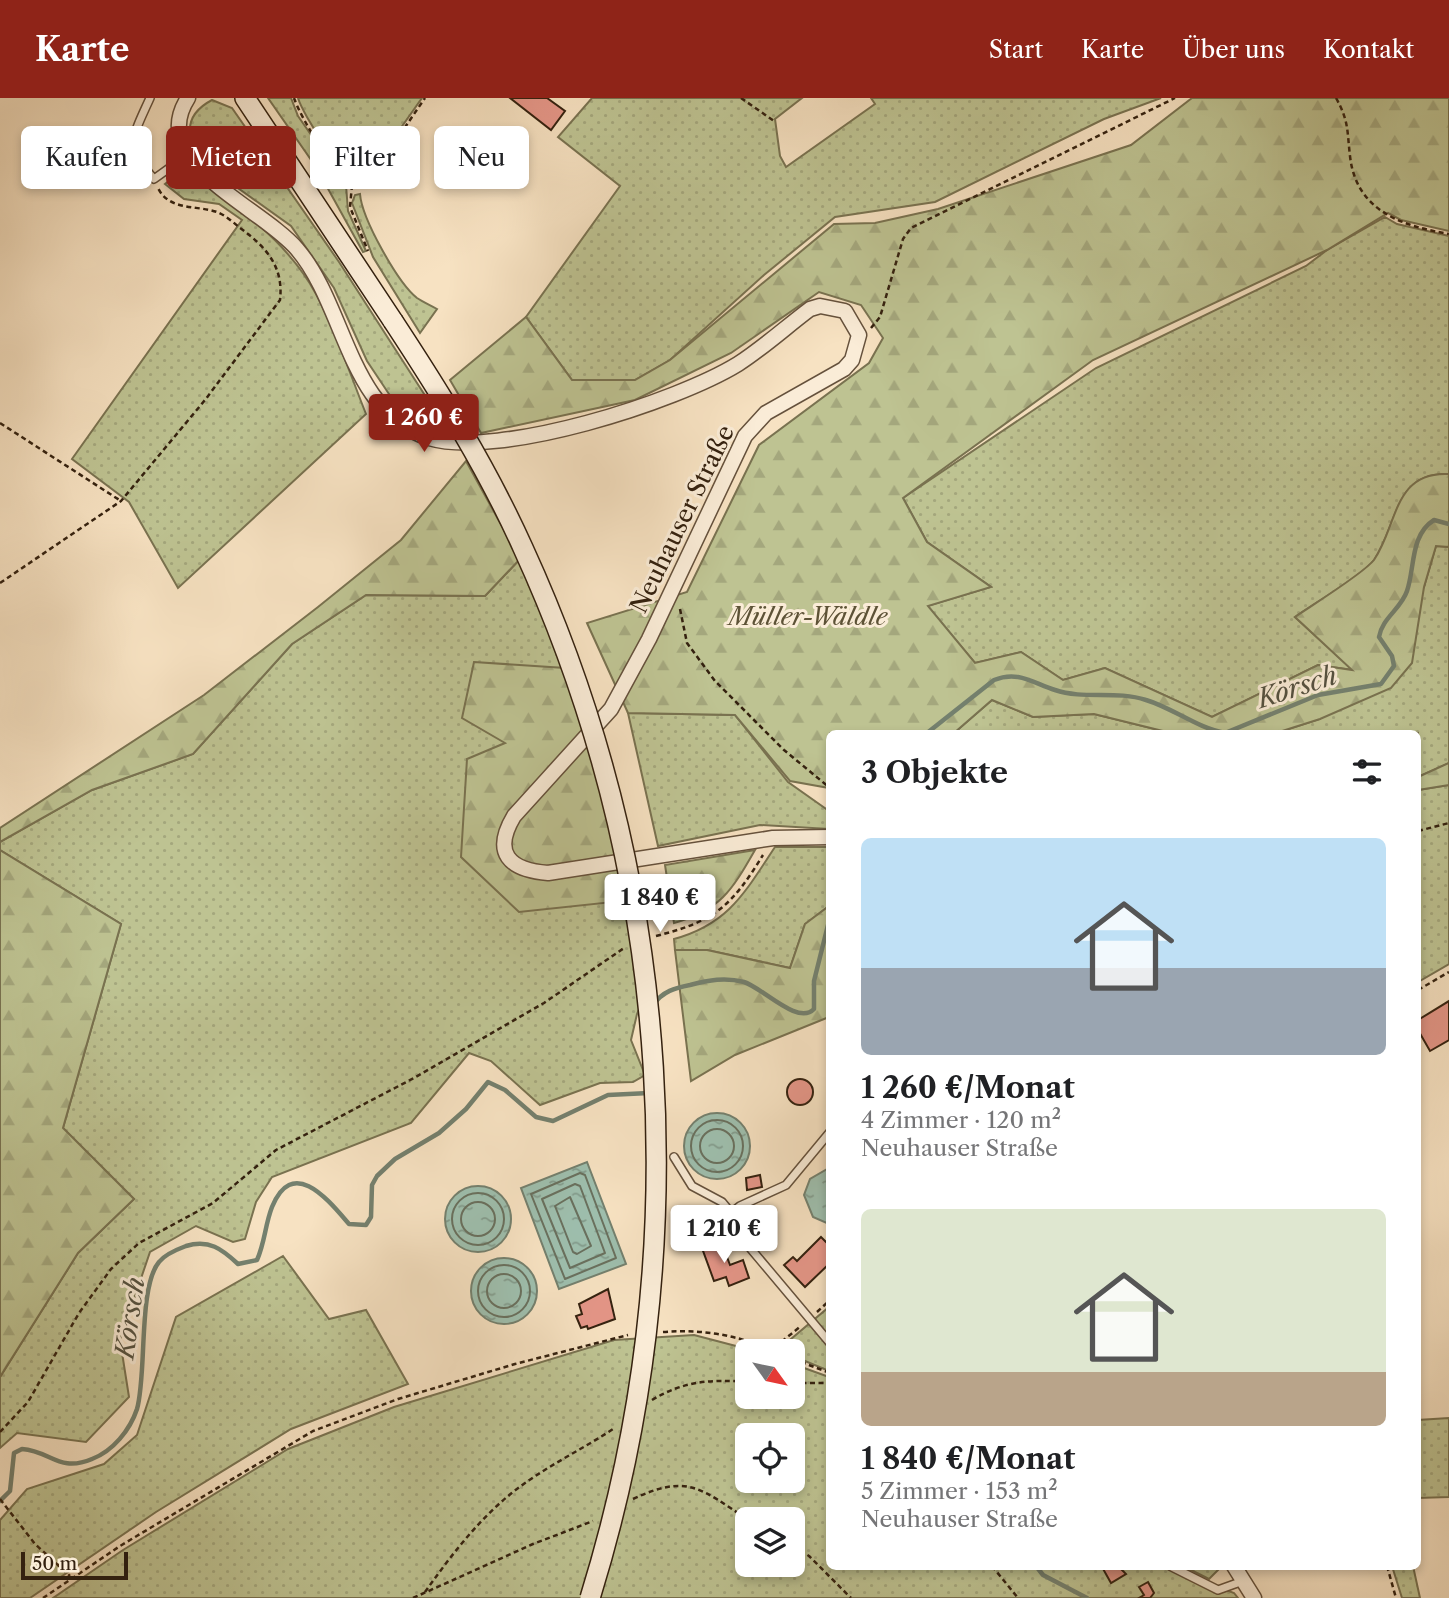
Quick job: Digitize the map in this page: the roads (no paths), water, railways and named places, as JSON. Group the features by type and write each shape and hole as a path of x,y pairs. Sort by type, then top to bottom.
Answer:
{"main road":[{"path":"245,98 438,387 477,456 524,549 567,652 612,801 640,936 655,1084 657,1171 653,1278 629,1446 590,1598"}],"street":[{"path":"178,126 178,119 188,98"},
{"name":"Neuhauser Straße","path":"224,189 266,220 303,257 329,298 373,396 401,426 450,443 490,442 636,409 704,382 740,363 810,309 820,306 845,311 859,335 852,360 844,369 766,413 745,436 671,592 611,709 514,816 506,830 504,845 507,858 530,872 548,873 773,838 826,837"},
{"path":"1236,1570 1254,1598"}],"lane":[{"path":"150,98 132,145 140,163 154,179 166,170"},
{"path":"731,1213 740,1206 786,1185 826,1137"},
{"path":"674,1157 692,1186 722,1202 751,1249 826,1338"},
{"path":"1178,1570 1218,1590 1243,1581"}],"water":[{"path":"717,1113 740,1123 750,1146 740,1169 717,1179 694,1169 684,1146 694,1123"},
{"path":"587,1162 626,1264 559,1289 521,1188"},
{"path":"826,1170 826,1222 813,1217 804,1195 810,1179"},
{"path":"478,1186 491,1188 506,1201 511,1219 509,1232 496,1247 478,1252 465,1250 450,1237 445,1219 447,1206 460,1191"},
{"path":"504,1258 517,1261 527,1268 534,1278 537,1291 534,1304 527,1314 517,1321 504,1324 491,1321 481,1314 474,1304 471,1291 474,1278 481,1268 491,1261"}],"waterway":[{"name":"Körsch","path":"1232,730 1318,695 1381,684 1394,666 1392,656 1379,637 1384,624 1407,591 1417,543 1426,526 1434,520 1449,524"},
{"name":"Körsch","path":"931,730 994,680 1011,676 1066,693 1135,697 1215,730"},
{"name":"Körsch","path":"653,1005 661,996 674,989 710,981 730,980 744,982 790,1010 807,1013 814,1009 814,981 826,933"},
{"name":"Körsch","path":"0,1501 10,1491 14,1453 22,1449 41,1453 63,1463 81,1463 107,1451 130,1425 140,1394 148,1291 152,1274 168,1254 186,1246 202,1244 221,1250 238,1264 257,1260 272,1207 281,1192 290,1184 300,1183 311,1187 349,1224 366,1225 371,1217 372,1185 377,1176 395,1159 439,1133 466,1109 488,1082 505,1090 536,1117 553,1121 608,1095 649,1093"},
{"path":"1039,1570 1043,1575 1087,1598"}],"park label":[{"name":"Müller-Wäldle","path":"808,616"}]}
